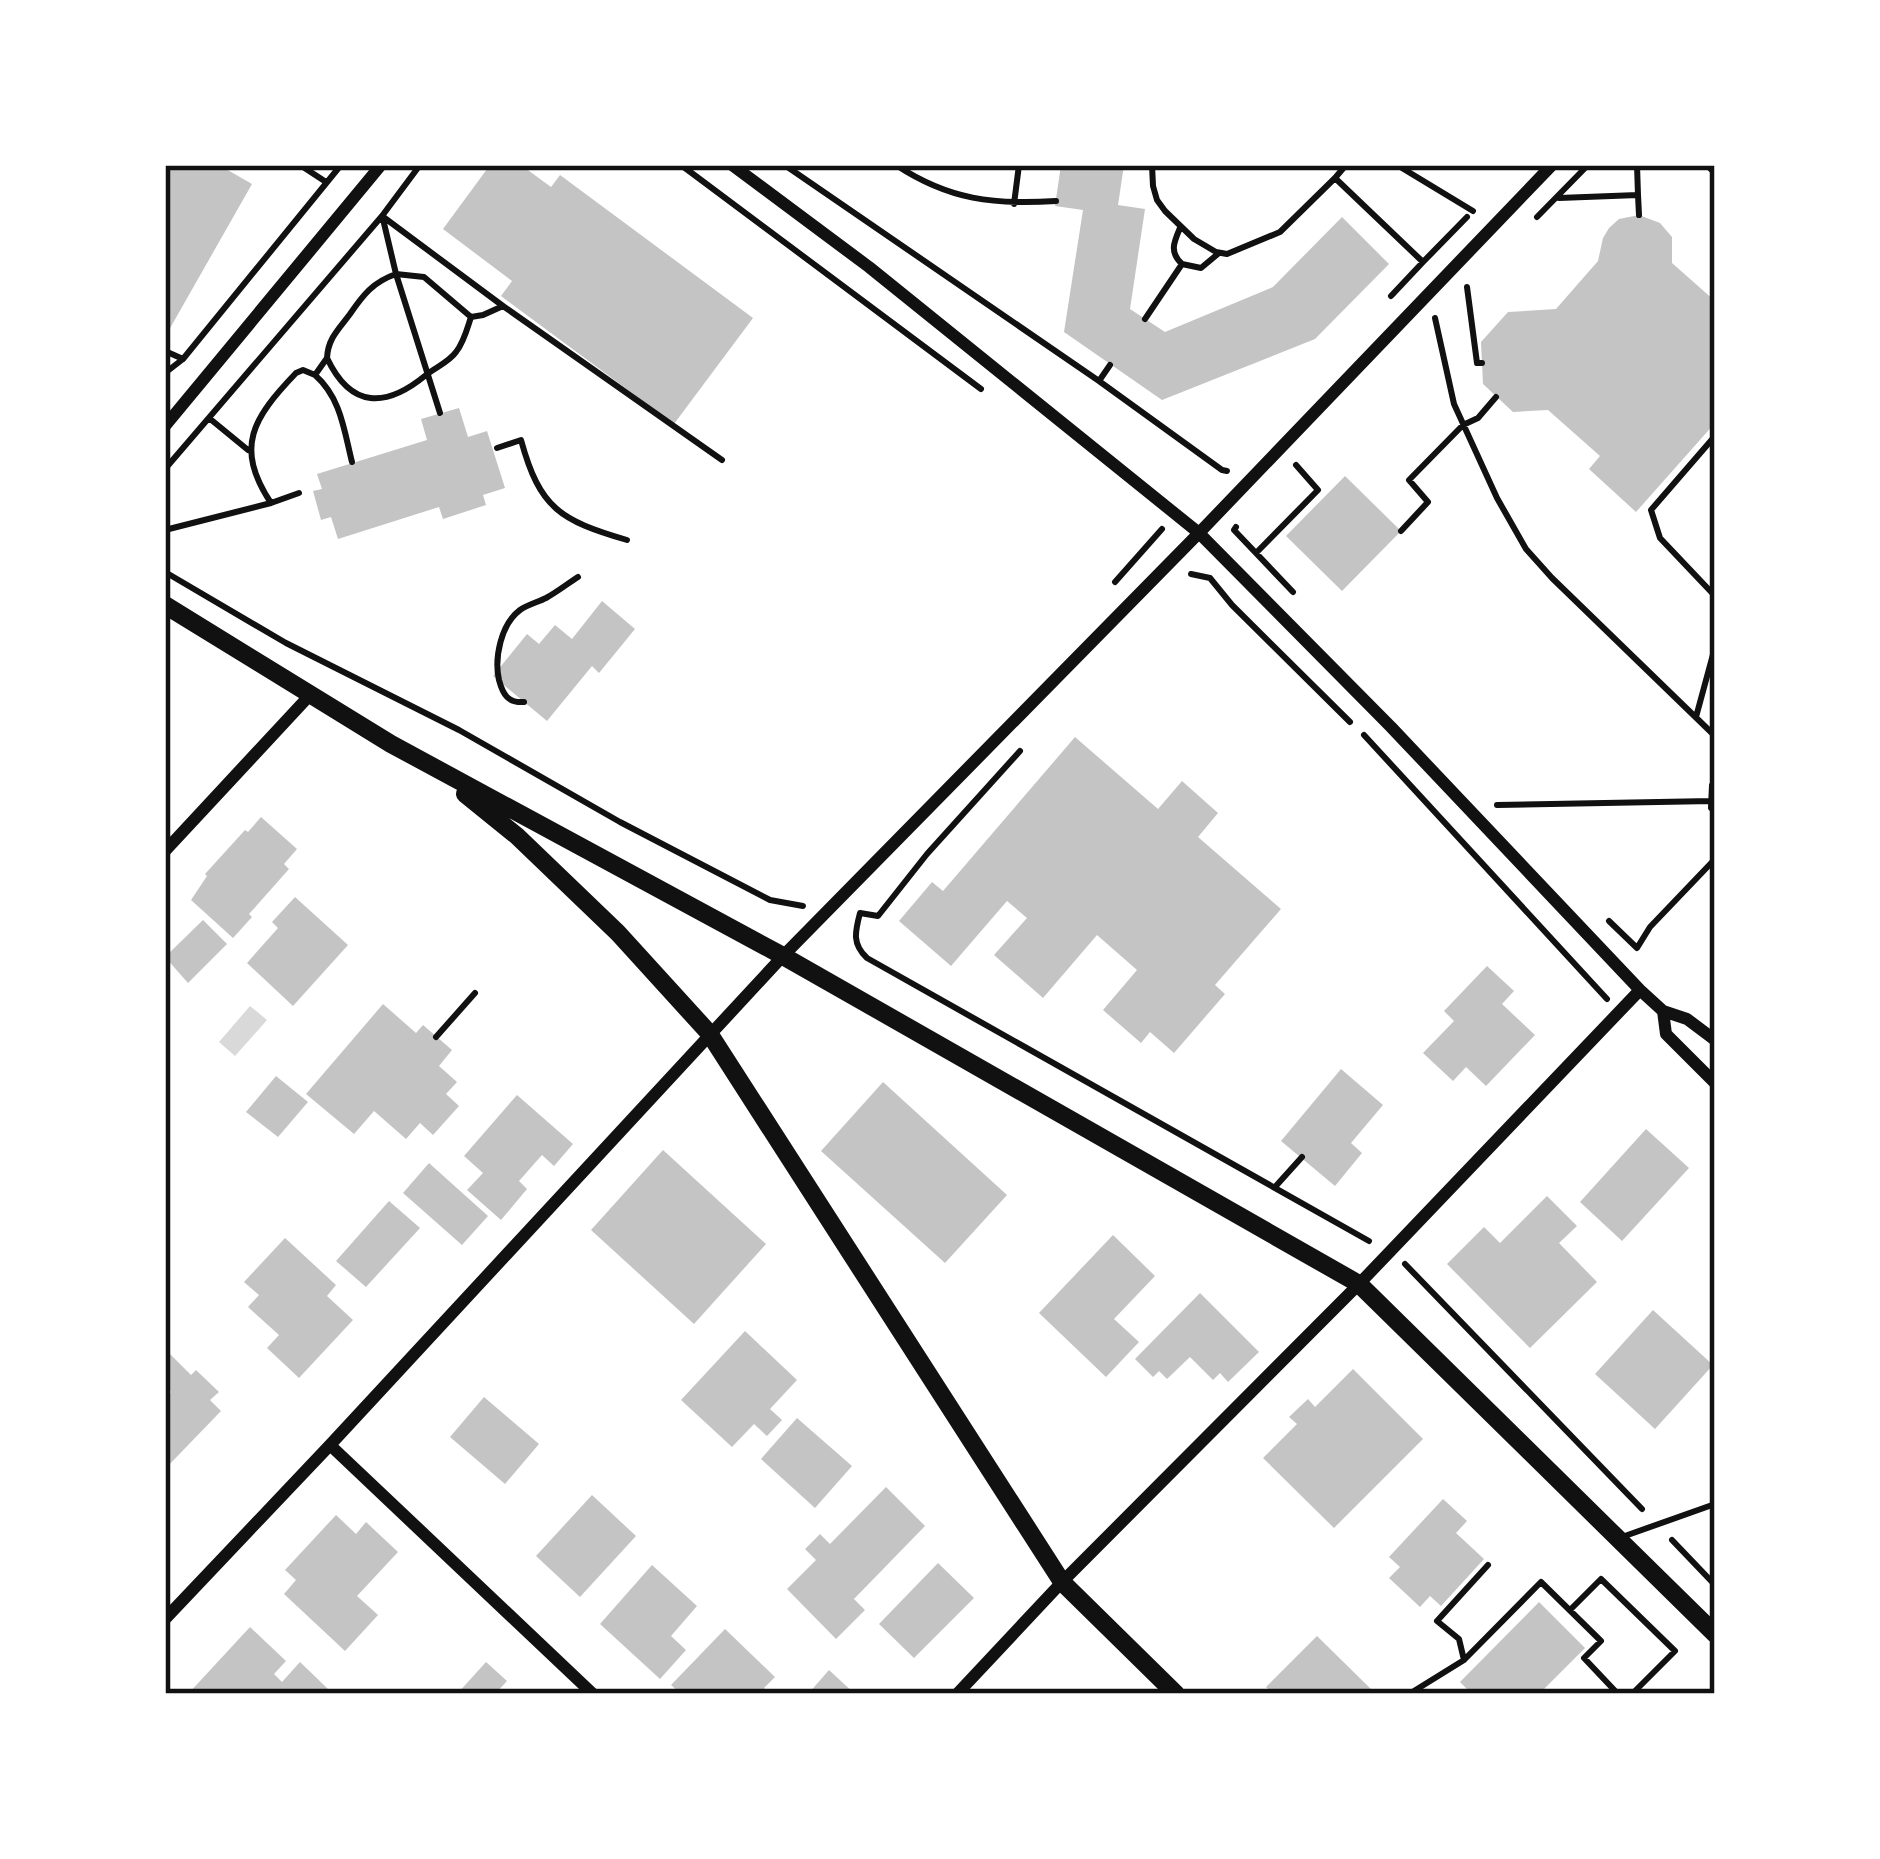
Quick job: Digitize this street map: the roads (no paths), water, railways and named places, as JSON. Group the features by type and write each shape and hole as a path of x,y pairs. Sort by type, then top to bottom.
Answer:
{"main road":[{"path":"165,605 464,794 518,836 617,933 709,1033 1062,1582 1176,1694"},
{"path":"391,744 783,956 1358,1284 1715,1634"}],"street":[{"path":"165,426 381,165"},
{"path":"732,165 869,267 1199,533 1640,990 1663,1011 1687,1019 1715,1040"},
{"path":"165,1619 709,1033 1552,165"},
{"path":"165,851 310,694"},
{"path":"957,1694 1640,990"},
{"path":"1663,1011 1666,1034 1715,1083"},
{"path":"330,1445 593,1694"}],"lane":[{"path":"1619,1538 1715,1504"}]}
